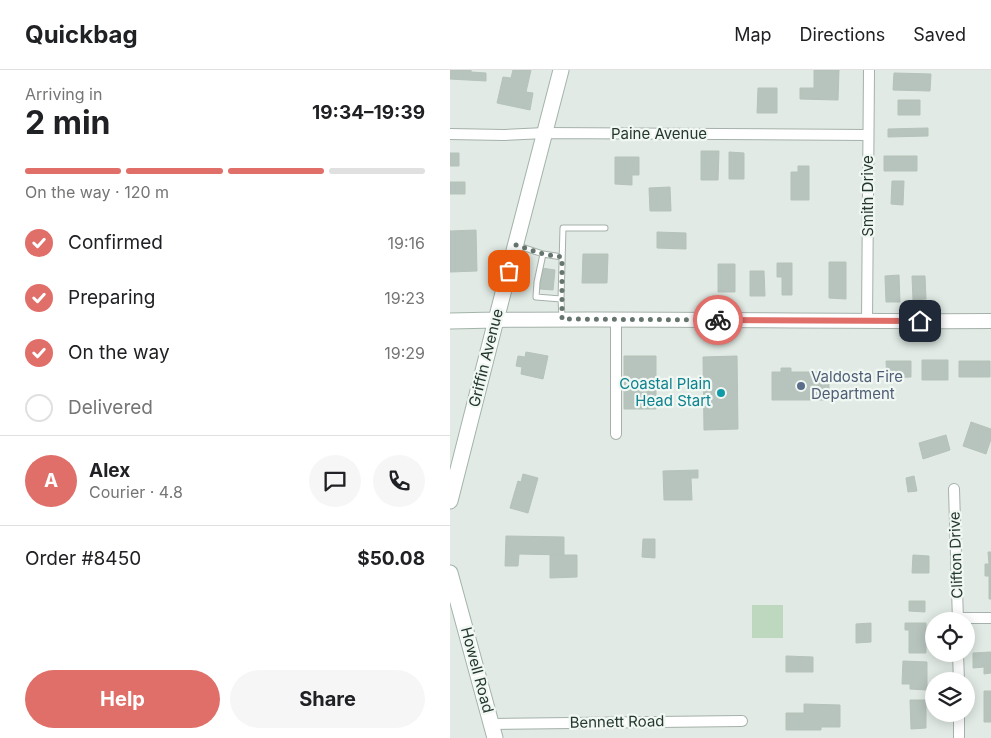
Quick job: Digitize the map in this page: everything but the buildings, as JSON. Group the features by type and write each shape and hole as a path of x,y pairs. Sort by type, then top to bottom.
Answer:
{"main road":[{"name":"Griffin Avenue","path":"450,501 561,70"},
{"path":"450,321 496,320"},
{"name":"Howell Road","path":"450,573 493,731"}],"street":[{"name":"Smith Drive","path":"867,322 869,70"},
{"name":"Paine Avenue","path":"450,134 868,135"},
{"path":"616,319 616,434"},
{"path":"496,320 991,321"},
{"name":"Clifton Drive","path":"954,489 958,612"},
{"path":"975,619 991,618"},
{"name":"Bennett Road","path":"493,731 742,721"},
{"path":"959,722 959,738"}],"lane":[{"path":"562,319 563,228 605,228"},
{"path":"516,245 543,254 562,257"},
{"path":"543,254 536,297 562,299"},
{"path":"554,276 562,277"},
{"path":"554,283 562,283"}],"green space":[{"path":"752,605 783,605 783,638 752,638"}],"way so far":[{"path":"509,271 516,245 543,254 562,257 562,319 718,320"}],"place":[{"name":"Valdosta Fire Department","path":"801,386"},
{"name":"Coastal Plain Head Start","path":"721,393"}],"route":[{"path":"718,320 920,321"}]}
